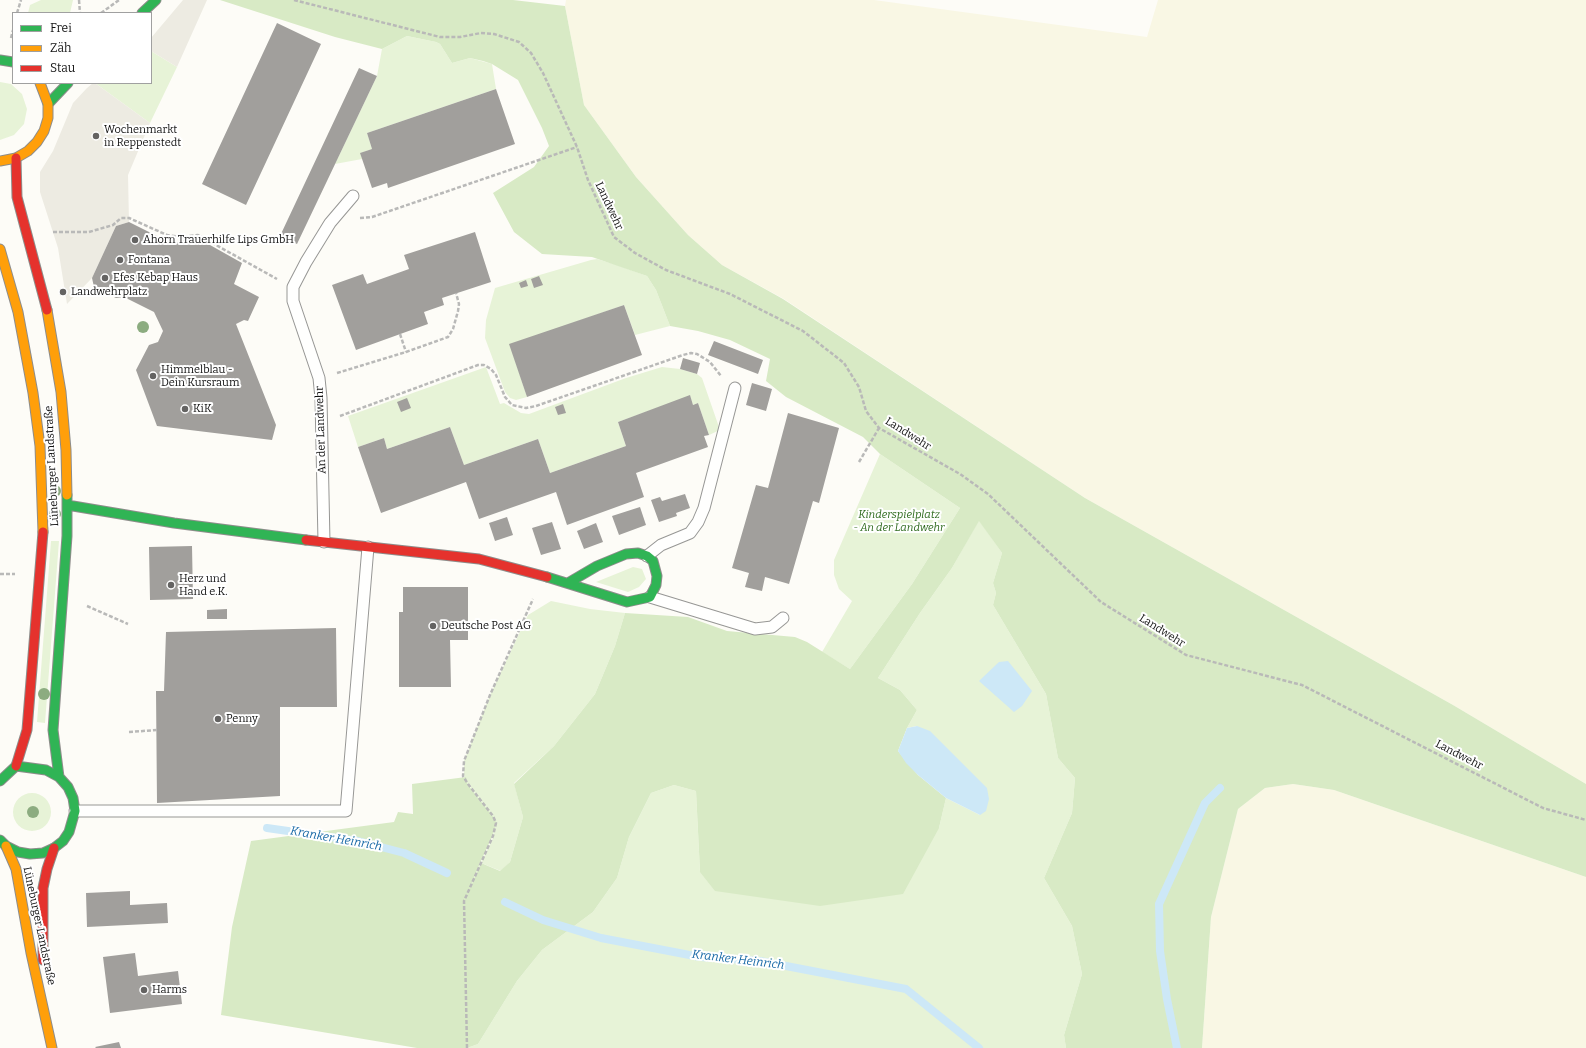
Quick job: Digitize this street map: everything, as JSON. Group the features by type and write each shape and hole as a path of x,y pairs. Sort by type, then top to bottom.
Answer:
{"main road":[{"path":"143,12 156,0"},
{"path":"0,60 12,62"},
{"path":"0,161 16,158 28,151 37,142 44,131 48,118 48,104 40,84"},
{"path":"48,104 67,84"},
{"name":"Lüneburger Landstraße","path":"16,158 17,198 47,310 61,392 66,450 67,536 53,730 55,754 60,777"},
{"name":"Lüneburger Landstraße","path":"0,249 18,312 33,392 40,446 43,535 27,730 16,766"},
{"path":"67,505 174,524 368,547 479,558 568,583 627,602 650,597 656,585 657,576 653,561 647,556 638,553 626,554 597,566 568,583"},
{"path":"0,781 16,766 46,770 60,777 68,787 73,798 75,810 69,832 63,841 54,848 42,853 30,854 18,852 3,843"},
{"name":"Lüneburger Landstraße","path":"3,843 16,869 31,953 52,1048"},
{"name":"Lüneburger Landstraße","path":"45,1012 42,952 43,888 54,848"}],"lane":[{"name":"An der Landwehr","path":"324,542 321,423 322,398 319,378 293,301 293,287 306,262 330,223 353,196"},
{"path":"647,556 661,545 690,533 698,522 704,508 734,388"},
{"path":"75,810 346,811 368,547"},
{"path":"650,597 755,629 772,627 783,618"}],"path":[{"path":"17,12 21,0"},
{"path":"79,0 80,12"},
{"path":"102,12 119,0"},
{"name":"Landwehr","path":"294,0 440,37 460,37 482,33 494,34 519,42 531,53 543,73 577,147 588,180 614,237 635,253 666,270 730,294 803,331 844,363 859,387 866,411 879,428 960,474 988,494 1101,602 1186,655 1302,685 1543,808 1586,820"},
{"path":"330,223 372,217 577,147"},
{"path":"53,232 89,232 113,225 120,218 129,218 167,235 198,235 273,277"},
{"path":"319,378 406,352 448,337 453,329 458,311 456,293"},
{"path":"400,334 406,352"},
{"path":"321,423 478,365 484,365 491,369 496,375 504,397 512,405 526,408 536,406 691,353 697,354 710,362 718,374 734,388"},
{"path":"859,462 879,428"},
{"path":"0,574 10,574"},
{"path":"467,1048 464,901 493,836 496,824 493,816 463,776 464,761 490,695 542,576"},
{"path":"82,604 128,624"},
{"path":"129,732 157,730"}],"shaded area":[{"path":"183,0 207,0 177,67 152,52 152,37"},
{"path":"566,0 874,0 1147,37 1158,0 1586,0 1586,784 1453,705 1085,498 784,299 722,265 688,235 636,177 584,105 565,6"},
{"name":"Landwehrplatz","path":"92,84 96,84 150,123 128,175 129,222 116,226 92,278 67,304 58,248 40,192 40,172 53,151 73,103"},
{"path":"1293,784 1334,790 1586,877 1586,1048 1202,1048 1211,917 1238,809 1265,788"}],"green space":[{"path":"41,0 73,0 70,12 28,12 30,5"},
{"path":"220,0 513,0 565,6 584,105 636,177 688,235 722,265 783,299 1085,498 1453,705 1586,784 1586,877 1334,790 1293,784 1265,788 1238,809 1211,917 1202,1048 1066,1048 1064,1035 1082,974 1072,926 1044,878 1072,813 1075,778 1058,758 1046,694 993,605 996,593 993,583 1002,553 979,521 952,568 920,613 878,678 900,690 917,710 907,728 898,751 918,775 946,798 939,828 903,894 820,906 715,891 700,872 696,791 674,785 651,793 629,837 617,878 593,912 542,950 517,981 478,1044 467,1048 417,1048 221,1015 232,927 251,841 394,822 398,812 413,814 412,784 466,777 468,785 495,819 496,823 493,835 469,890 481,863 500,871 510,862 523,817 514,784 554,746 595,694 615,646 625,613 688,617 727,631 795,637 807,642 850,669 912,584 960,508 880,454 863,437 786,397 766,381 770,359 730,340 698,331 670,326 656,290 647,276 592,257 542,254 514,232 493,193 534,167 549,146 542,128 518,80 492,64 483,61 470,58 452,63 440,44 436,42 407,36 382,49 335,37"},
{"path":"407,36 440,44 452,63 470,58 492,64 496,89 367,133 372,149 361,153 362,159 335,164 377,76 382,49"},
{"path":"152,52 177,67 150,123 96,84 152,84"},
{"path":"0,82 11,84 22,94 27,109 24,124 14,135 0,140"},
{"path":"597,259 647,276 656,290 670,326 635,335 624,305 510,345 527,397 516,400 510,398 505,392 485,338 486,320 495,288"},
{"path":"486,367 500,404 504,403 521,413 529,414 626,378 662,367 680,369 697,374 702,378 720,430 709,435 698,403 693,405 690,396 618,422 626,446 550,473 538,439 464,465 450,427 387,449 384,438 358,447 348,416"},
{"name":"Kinderspielplatz - An der Landwehr","path":"880,454 960,508 912,584 850,669 822,652 852,601 839,589 834,575 834,560"},
{"path":"979,520 1002,553 993,583 996,593 993,605 1046,694 1058,758 1075,778 1072,813 1044,878 1072,926 1082,974 1064,1035 1066,1048 467,1048 478,1044 517,981 542,950 593,912 617,878 629,837 651,793 674,785 696,791 700,872 939,828 946,798 980,815 917,726 907,728 917,710 900,690 878,678 920,613 952,568"},
{"path":"51,541 59,541 45,723 37,722"},
{"path":"633,567 642,569 646,579 639,587 628,592 596,582"},
{"path":"551,601 590,609 625,613 615,646 595,694 554,746 514,783 523,817 510,862 501,871 481,863 494,836 495,819 468,784 464,775 464,761 490,695 528,615"},
{"path":"28,793 36,793 43,796 48,801 51,812 48,823 43,828 36,831 28,831 21,828 16,823 13,816 13,808 16,801 21,796"}],"water":[{"path":"1008,661 1032,691 1022,706 1014,712 979,681 999,662"},
{"path":"917,726 930,731 987,788 989,799 986,811 980,815 946,798 906,763 898,751 907,728"}],"building":[{"path":"277,23 321,44 246,205 202,184"},
{"path":"359,68 377,76 297,244 280,236"},
{"path":"496,89 515,144 388,188 387,183 372,188 360,153 372,149 367,133"},
{"path":"129,222 173,244 194,236 242,263 234,284 259,297 248,321 244,320 236,324 276,425 272,440 157,426 136,370 149,345 158,342 163,331 154,312 124,297 116,298 94,287 92,278 116,226"},
{"path":"475,232 491,282 442,298 444,305 424,312 428,324 356,350 332,285 363,274 367,284 409,269 404,255"},
{"path":"539,276 543,285 534,288 531,279"},
{"path":"526,280 528,286 521,288 519,283"},
{"path":"624,305 642,355 527,397 509,344"},
{"path":"714,341 763,360 758,374 708,355"},
{"path":"683,358 700,363 697,374 680,369"},
{"path":"752,383 772,389 766,411 746,405"},
{"path":"690,395 693,405 698,403 709,435 704,436 708,447 636,473 644,497 567,525 556,492 479,519 466,482 381,513 358,447 384,438 387,449 450,427 464,465 538,439 550,473 626,446 618,422"},
{"path":"407,398 411,408 401,412 397,402"},
{"path":"563,404 566,413 558,415 555,407"},
{"path":"788,413 839,428 819,503 813,501 789,584 765,577 762,591 745,587 749,573 732,568 756,485 768,488"},
{"path":"685,494 690,508 676,513 677,516 659,522 651,500 660,497 662,501"},
{"path":"640,507 646,525 619,535 612,516"},
{"path":"507,517 513,535 495,541 489,523"},
{"path":"552,522 561,549 541,555 532,528"},
{"path":"596,523 603,542 584,549 577,531"},
{"name":"Herz und Hand e.K.","path":"192,546 193,599 150,600 149,547"},
{"name":"Deutsche Post AG","path":"403,587 468,587 468,640 450,640 451,687 399,687 399,612 403,612"},
{"path":"227,609 227,619 207,619 207,610"},
{"name":"Penny","path":"336,628 337,707 280,707 280,796 157,803 156,691 164,691 166,632"},
{"path":"130,891 130,905 167,903 168,923 87,927 86,893"},
{"name":"Harms","path":"135,953 138,976 178,971 182,1004 110,1013 103,957"},
{"path":"119,1042 121,1048 95,1047"}],"waterway":[{"path":"1177,1048 1167,999 1160,951 1159,904 1205,803 1220,788"},
{"name":"Kranker Heinrich","path":"267,828 358,841 404,853 447,873"},
{"name":"Kranker Heinrich","path":"505,902 543,920 601,938 700,957 760,961 906,989 979,1048"}],"traffic: fast":[{"path":"143,12 156,0"},
{"path":"0,60 12,62"},
{"path":"48,104 67,84"},
{"path":"59,777 53,730 67,536 67,495"},
{"path":"67,505 174,523 306,540"},
{"path":"547,577 627,602 650,597 656,585 657,576 653,561 647,556 638,553 626,554 597,566 568,583"},
{"path":"0,781 16,766 46,770 59,777 68,787 73,798 75,811 69,832 63,841 54,848 43,853 30,854 18,852 6,846 0,840"}],"traffic: slow":[{"path":"0,161 16,158 28,151 37,142 44,131 48,118 48,104 40,84"},
{"path":"0,249 18,312 33,393 40,446 43,532"},
{"path":"47,310 61,392 66,450 67,495"},
{"path":"6,846 16,869 31,953 52,1048"}],"traffic: jam":[{"path":"16,158 17,197 47,310"},
{"path":"16,766 27,730 43,532"},
{"path":"306,540 479,559 547,577"},
{"path":"43,960 43,888 54,848"}],"place":[{"name":"Wochenmarkt in Reppenstedt","path":"96,136"},
{"name":"Ahorn Trauerhilfe Lips GmbH","path":"135,240"},
{"name":"Fontana","path":"120,260"},
{"name":"Efes Kebap Haus","path":"105,278"},
{"name":"Landwehrplatz","path":"63,292"},
{"name":"Himmelblau - Dein Kursraum","path":"153,376"},
{"name":"KiK","path":"185,409"},
{"name":"Herz und Hand e.K.","path":"171,585"},
{"name":"Deutsche Post AG","path":"433,626"},
{"name":"Penny","path":"218,719"},
{"name":"Harms","path":"144,990"}]}
